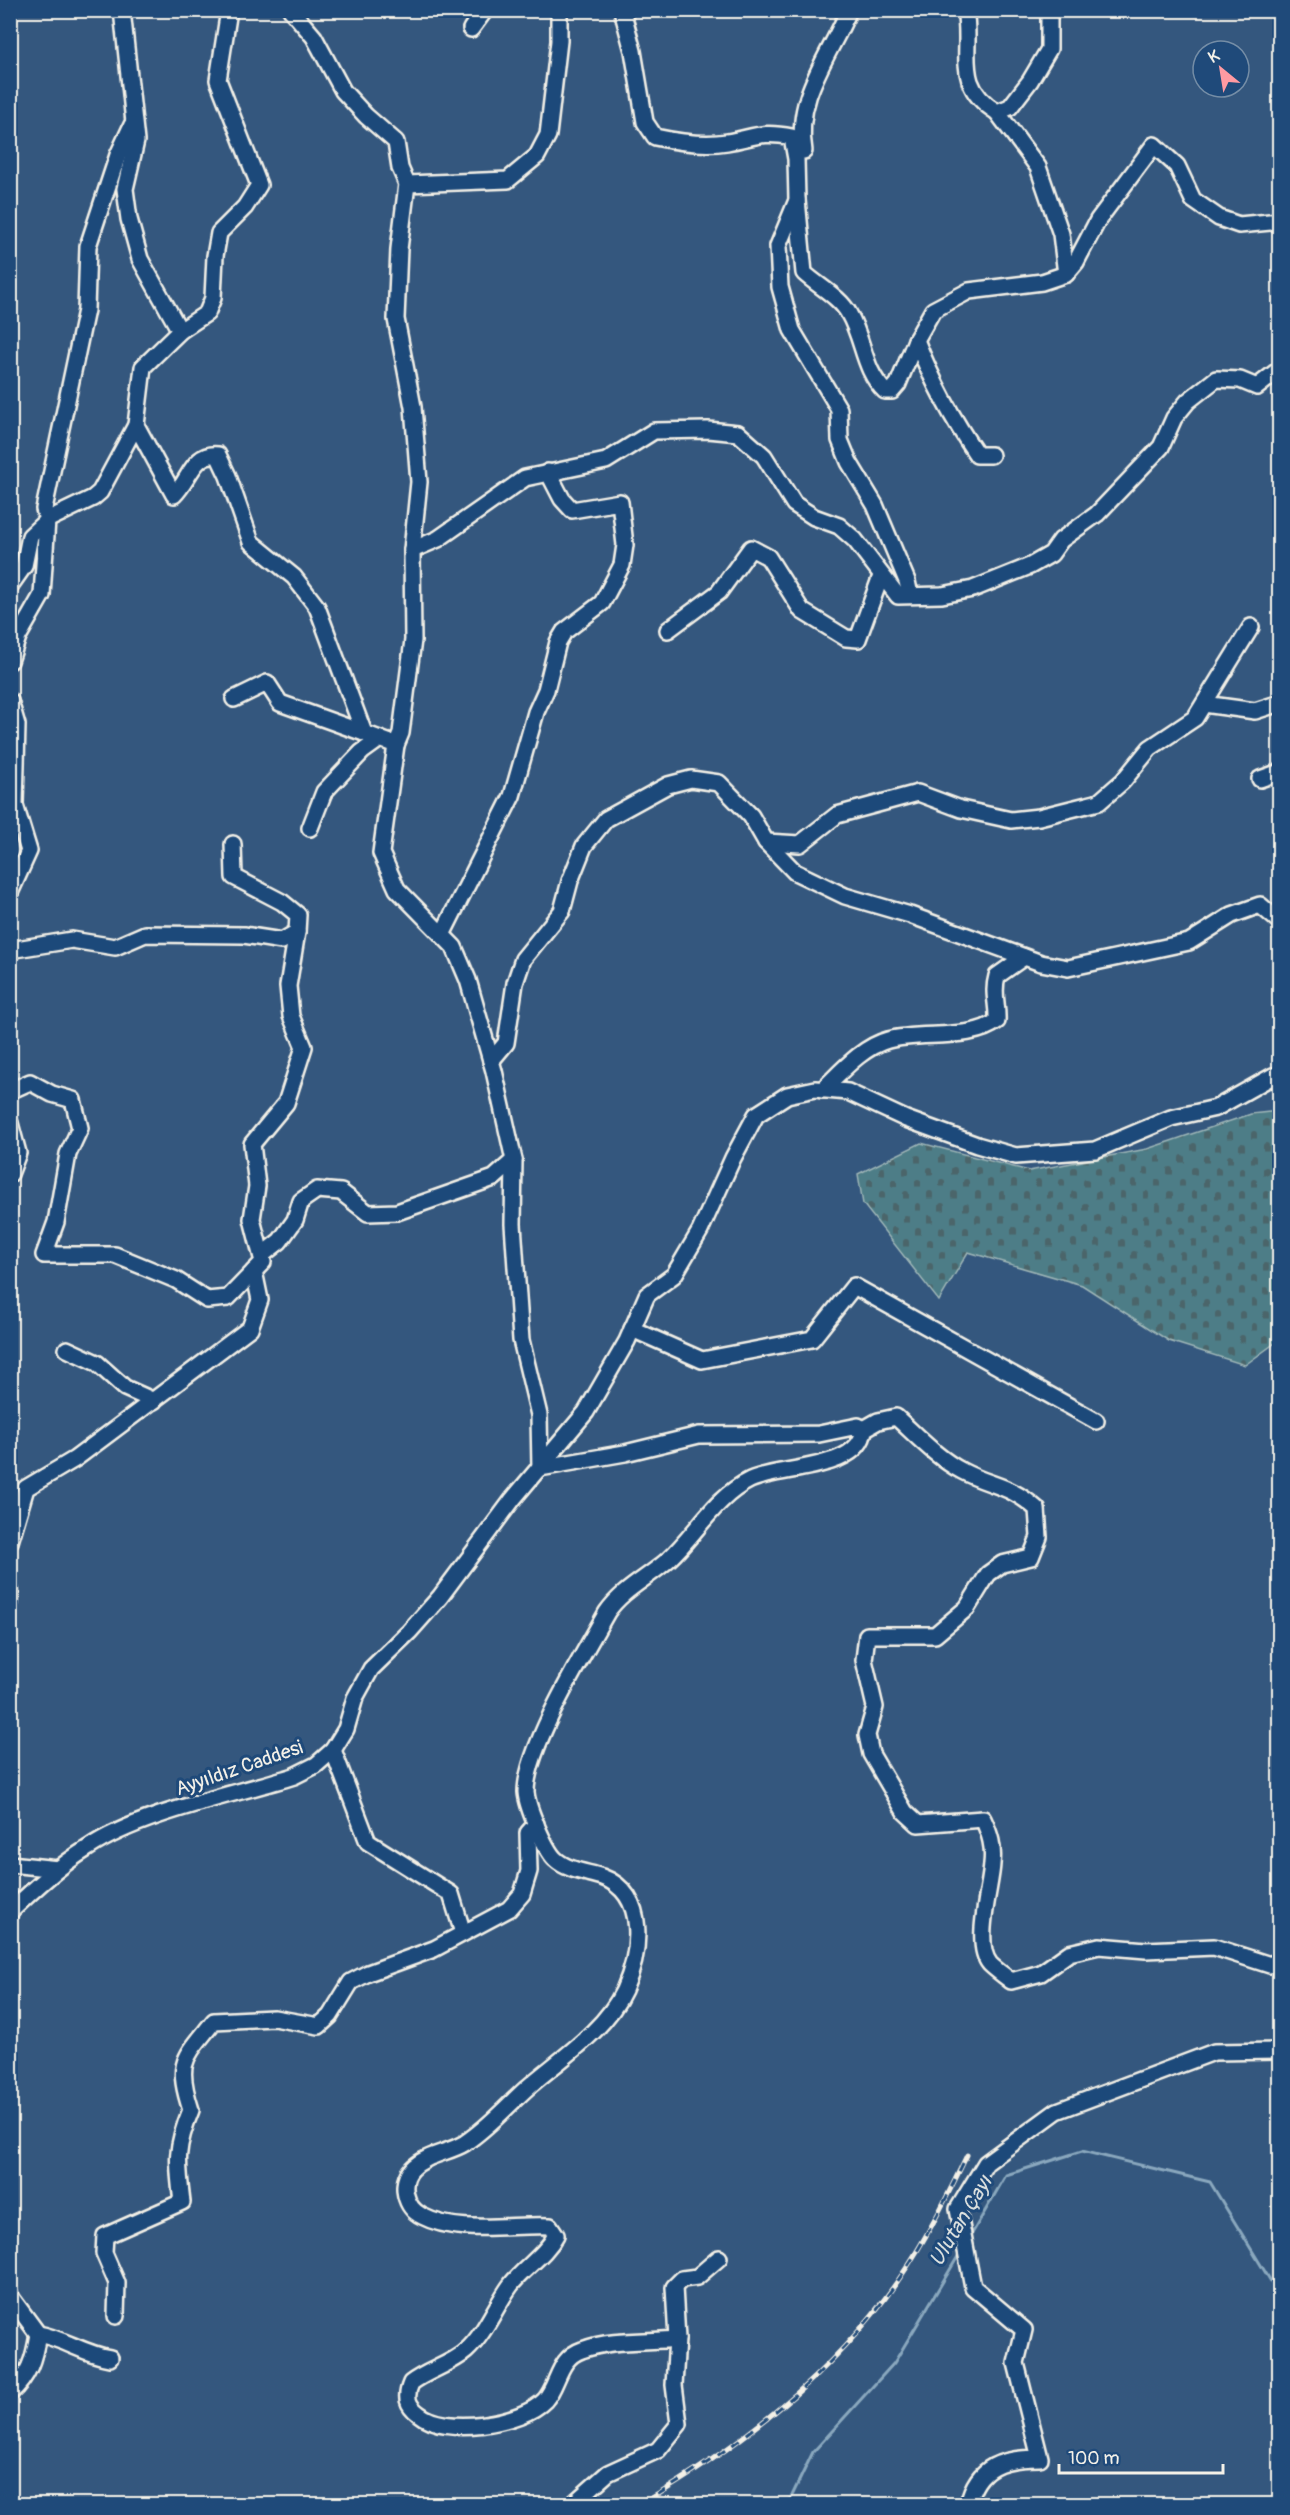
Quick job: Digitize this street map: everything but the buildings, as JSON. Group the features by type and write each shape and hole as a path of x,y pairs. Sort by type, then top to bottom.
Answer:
{"street":[{"path":"122,10 132,125 136,141 125,189 129,219 140,259 180,331"},
{"path":"10,586 24,566 30,536 47,520 93,498 100,492 136,425 143,367 180,331 207,313 213,298 215,256 219,233 245,207 259,185 218,80 229,10"},
{"path":"291,10 314,37 343,91 366,116 396,142 400,168 406,184 399,249 396,319 412,407 418,482 412,550 413,640 401,733 396,745 381,853 397,889 454,947 468,980 491,1061 513,1160 513,1224 520,1340 539,1415 540,1468 625,1453 699,1435 819,1434 858,1426 864,1429"},
{"path":"471,29 485,10"},
{"path":"406,184 508,180 537,156 548,135 559,41 559,10"},
{"path":"622,10 633,51 645,122 655,137 680,143 725,142 768,132 792,136 796,159 797,200 804,273 849,313 860,340 867,367 875,382 885,391 892,391 898,384 916,340 933,310 969,291 1042,282 1066,274 1076,262 1098,220 1155,145 1177,166 1193,201 1219,218 1239,225 1280,221"},
{"path":"796,159 804,152 800,131 811,82 829,56 849,10"},
{"path":"965,10 967,22 965,71 982,103 997,112 1038,167 1061,234 1066,274"},
{"path":"997,112 1010,107 1030,81 1049,49 1049,10"},
{"path":"10,661 18,637 42,595 47,520 44,509 86,310 88,246 118,156 132,125"},
{"path":"797,200 778,246 780,287 789,320 792,330 839,409 840,440 849,462 874,505 907,581 910,596"},
{"path":"916,340 940,399 960,431 977,455 991,455"},
{"path":"412,550 438,539 525,478 606,461 654,431 708,430 738,433 764,456 794,504 814,517 839,526 855,540 898,596 942,595 973,589 1030,566 1051,554 1060,540 1097,514 1161,447 1174,418 1199,392 1216,379 1240,380 1257,387 1280,369"},
{"path":"136,425 174,495 200,458 207,453 218,455 252,542 294,577 317,607 364,733"},
{"path":"442,935 512,796 536,712 546,690 558,642 564,632 602,603 622,565 625,545 620,502 572,510 562,500 548,472"},
{"path":"668,630 719,592 751,548 768,557 802,611 846,638 858,639 881,576"},
{"path":"766,842 800,844 837,815 918,793 961,809 1011,820 1039,817 1099,802 1123,781 1150,748 1195,718 1251,627"},
{"path":"234,699 267,683 280,703 396,745"},
{"path":"10,701 17,724 15,804 29,851 10,893"},
{"path":"1204,704 1255,711 1280,703"},
{"path":"310,828 324,792 362,752 380,739"},
{"path":"1260,779 1280,772"},
{"path":"491,1061 506,1043 515,983 523,959 562,911 570,881 584,846 606,819 668,784 691,778 719,783 751,816 766,842 795,872 845,896 910,915 1024,957 1068,968 1189,942 1232,915 1260,905 1280,922"},
{"path":"10,1091 30,1082 52,1094 73,1100 80,1128 68,1154 56,1222 44,1255 115,1255 176,1280 207,1300 228,1298 264,1262 252,1219 257,1186 252,1144 286,1103 304,1047 291,1016 288,986 298,915 282,902 234,877 233,844"},
{"path":"10,950 72,940 116,947 145,934 244,935 282,941 297,932"},
{"path":"822,1090 852,1060 885,1041 908,1036 956,1033 990,1026 997,1021 998,1007 993,992 997,976 1024,957"},
{"name":"Ayyıldız Caddesi","path":"10,1912 58,1869 89,1847 126,1828 294,1776 316,1765 333,1750 346,1729 356,1698 371,1668 409,1632 440,1597 513,1498 586,1412 632,1329 647,1295 674,1275 700,1231 733,1158 756,1115 787,1095 822,1090 848,1092 906,1119 977,1145 1016,1156 1095,1150 1171,1118 1216,1108 1273,1076 1280,1083"},
{"path":"10,1123 18,1154 10,1174"},
{"path":"262,1256 280,1241 290,1227 301,1201 317,1190 341,1192 368,1212 397,1212 494,1178 513,1160"},
{"path":"10,1542 26,1488 75,1459 250,1328 261,1300 254,1271"},
{"path":"632,1329 702,1360 812,1339 854,1286 1096,1421"},
{"path":"67,1349 97,1363 125,1388 154,1401"},
{"path":"677,2339 579,2350 562,2365 545,2400 515,2418 487,2424 436,2422 421,2416 409,2403 406,2394 411,2383 454,2360 477,2339 511,2284 556,2235 550,2226 484,2229 422,2217 411,2208 405,2195 405,2183 410,2170 421,2161 462,2145 494,2123 526,2090 593,2030 624,1990 637,1948 638,1928 634,1909 616,1883 574,1870 555,1859 528,1809 526,1794 532,1763 559,1700 617,1598 671,1557 720,1500 735,1488 752,1479 774,1472 817,1465 852,1453 860,1446 864,1429 878,1420 896,1417 939,1456 963,1472 1020,1494 1037,1509 1039,1537 1031,1557 1002,1564 988,1574 967,1608 935,1635 867,1635 864,1660 875,1707 867,1734 871,1754 905,1812 918,1824 983,1819 991,1835 992,1864 986,1892 983,1937 988,1962 1011,1981 1041,1973 1068,1953 1099,1946 1146,1950 1214,1947 1270,1965 1280,1960"},
{"path":"10,1590 10,1602"},
{"path":"333,1750 368,1842 451,1894 463,1933"},
{"path":"116,2316 117,2283 104,2253 105,2236 182,2202 178,2171 178,2139 191,2110 181,2080 186,2056 214,2021 274,2019 319,2026 330,2016 351,1982 368,1972 434,1948 509,1909 522,1894 529,1871 528,1833 536,1824"},
{"path":"10,1864 58,1869"},
{"path":"968,2505 971,2490 980,2474 1016,2458 1040,2458 1016,2363 1024,2330 973,2287 958,2209 986,2163 1057,2111 1214,2052 1280,2051"},
{"path":"573,2505 601,2477 658,2450 680,2424 674,2385 677,2339 674,2287 682,2279 697,2277 719,2258"},
{"path":"10,2296 38,2334 34,2358 23,2382 10,2393"},
{"path":"38,2334 53,2336 93,2355 110,2358"}],"green space":[{"path":"1279,1111 1279,1340 1245,1365 1169,1341 1082,1285 968,1252 939,1301 863,1204 858,1174 921,1143 1029,1171 1147,1149 1251,1114"}],"waterway":[{"name":"Ulutan Çayı","path":"970,2237 1006,2175 1082,2151 1210,2182 1275,2288 1280,2282"},
{"name":"Ulutan Çayı","path":"788,2504 813,2452 894,2363 960,2253"}],"railway":[{"path":"642,2504 714,2458 748,2433 782,2406 843,2348 871,2316 907,2267 935,2220 967,2155"}]}
